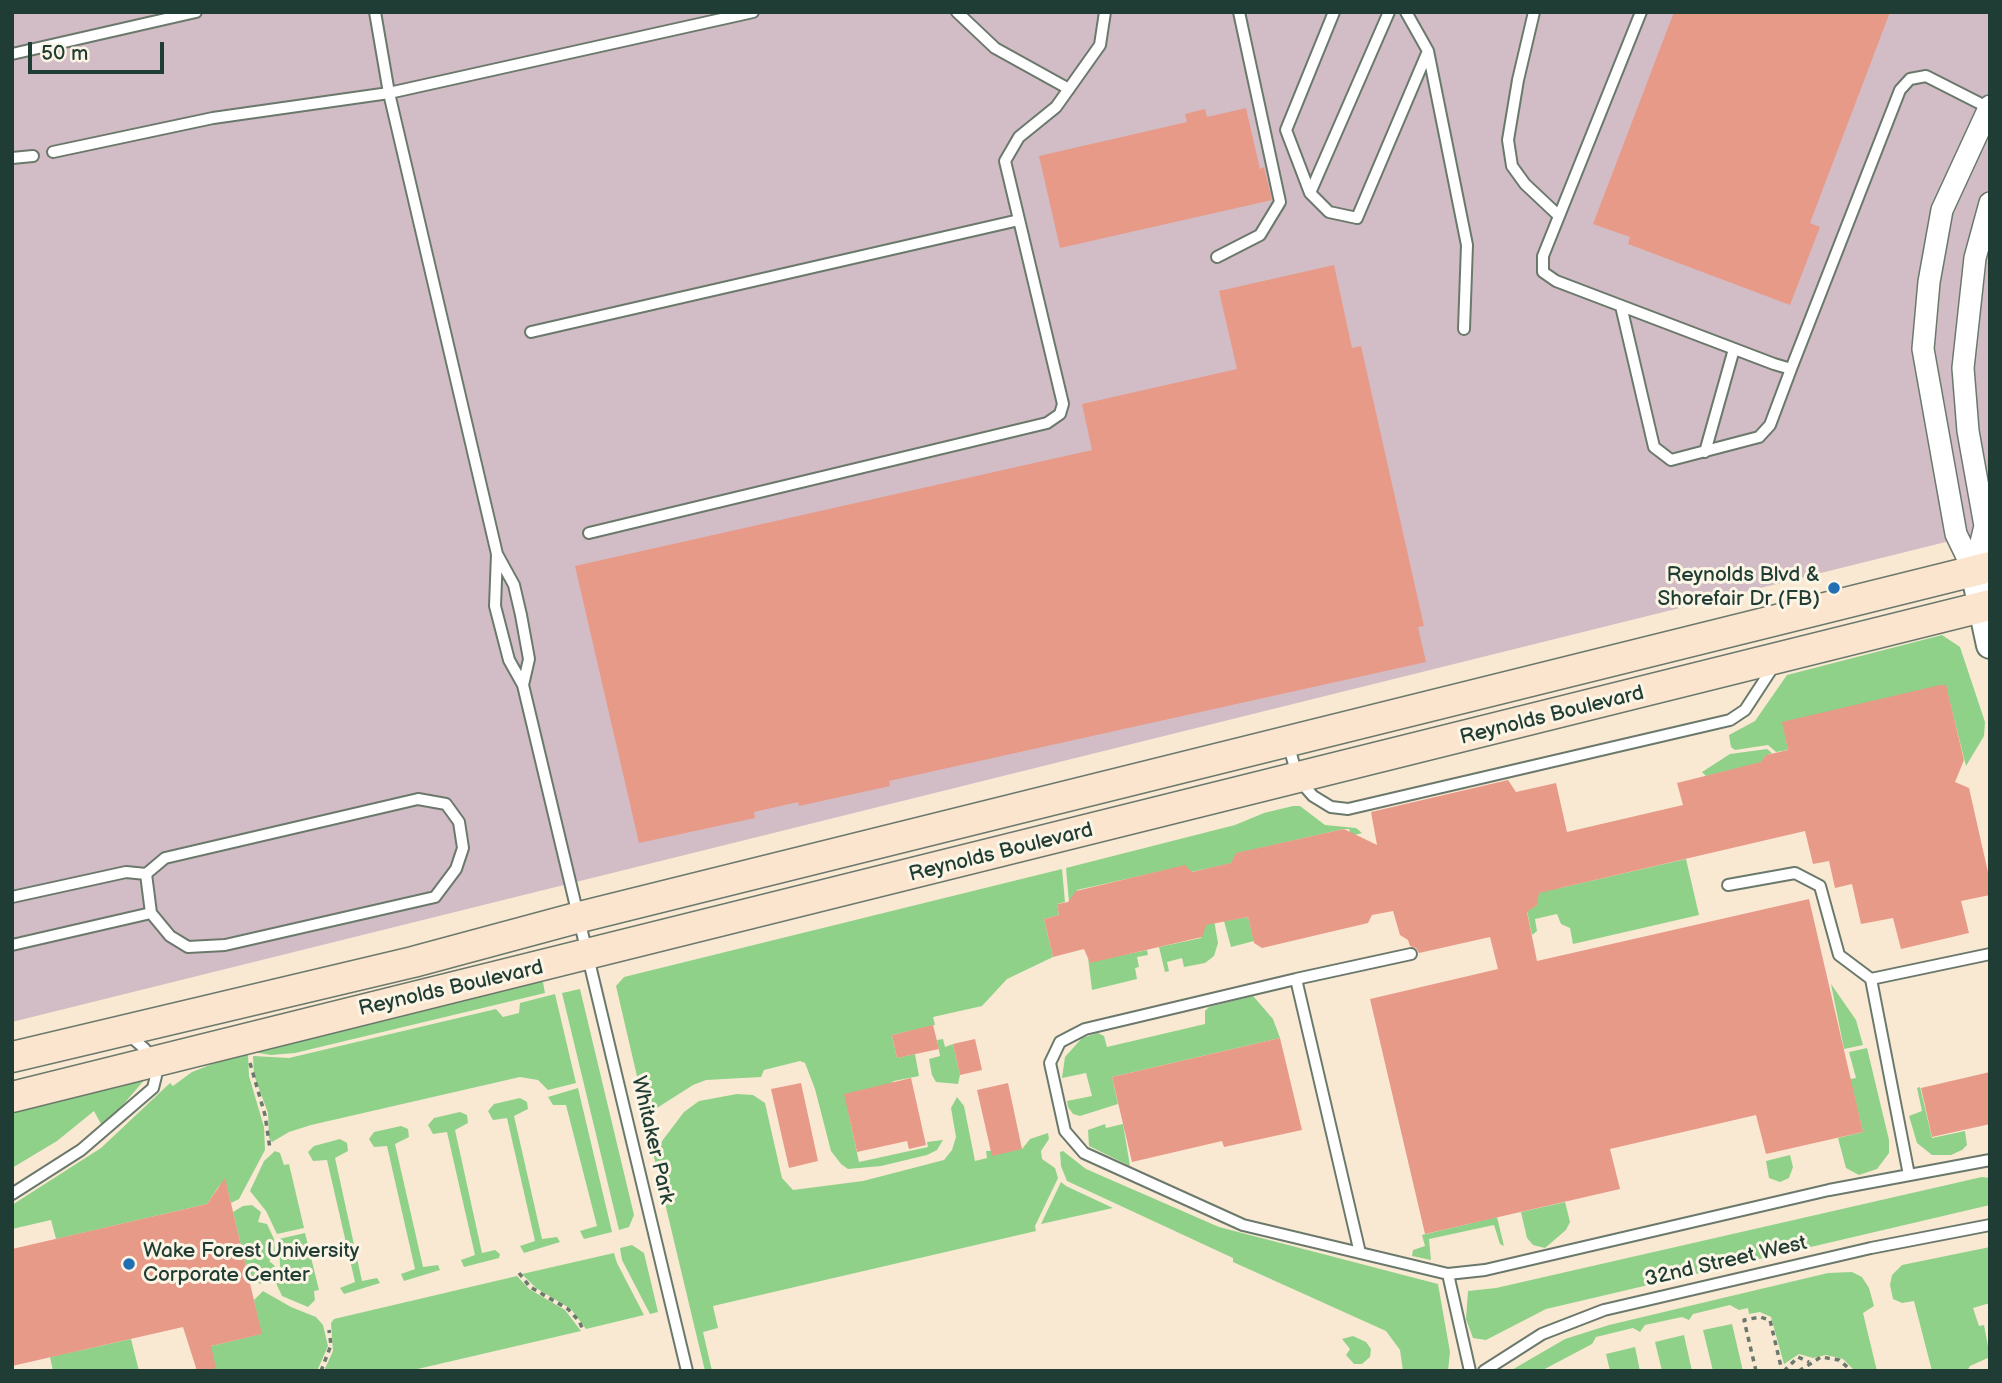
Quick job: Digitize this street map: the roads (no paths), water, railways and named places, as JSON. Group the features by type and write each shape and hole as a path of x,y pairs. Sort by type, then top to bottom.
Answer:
{"main road":[{"name":"Reynolds Boulevard","path":"12,1057 413,962 580,917 1982,569"},
{"name":"Reynolds Boulevard","path":"12,1097 403,999 590,956 1985,606"}],"street":[{"path":"1982,569 1956,534 1923,349 1929,282 1942,210 1989,107"},
{"path":"1990,203 1975,258 1963,368 1968,431 1985,526 1982,569 1990,645"}],"lane":[{"path":"12,54 197,12"},
{"path":"375,12 389,93 497,554 495,606 509,660 523,685"},
{"path":"53,152 213,118 389,93 753,12"},
{"path":"957,12 995,48 1069,89"},
{"path":"589,533 1047,423 1060,414 1062,404 1005,161 1019,137 1056,107 1100,45 1105,12"},
{"path":"1217,257 1260,235 1280,202 1239,12"},
{"path":"1334,12 1286,130 1310,192 1329,212 1357,218 1428,51"},
{"path":"1310,192 1390,12"},
{"path":"1406,12 1428,51 1467,245 1464,329"},
{"path":"1534,12 1508,140 1512,166 1525,184 1559,216"},
{"path":"1640,12 1543,256 1543,272 1556,281 1791,369"},
{"path":"1621,306 1654,447 1671,460 1759,437 1770,425 1900,90 1910,79 1926,76 1989,107"},
{"path":"12,158 33,156"},
{"path":"531,332 1019,220"},
{"path":"1706,452 1734,349"},
{"path":"497,554 514,585 523,626 529,659 523,685"},
{"path":"1288,741 1298,779 1322,804 1348,809 1730,720 1745,710 1756,696 1778,658"},
{"name":"Whitaker Park","path":"523,685 555,827 590,956 687,1371"},
{"path":"12,897 126,872 146,874 165,858 418,799 446,804 459,822 463,848 456,869 435,897 225,945 188,947 170,936 151,913 146,874"},
{"path":"1728,885 1795,873 1821,886 1839,955 1871,979 1909,1175"},
{"path":"12,945 151,913"},
{"path":"1411,954 1085,1030 1060,1042 1050,1063 1065,1131 1084,1153 1243,1225 1448,1274 1485,1270 1829,1190 1990,1160"},
{"path":"1871,979 1990,954"},
{"path":"1296,979 1360,1252"},
{"path":"12,1194 81,1150 153,1088 156,1076 145,1049 138,1039 116,1032"},
{"name":"32nd Street West","path":"1484,1371 1532,1339 1604,1310 1857,1251 1990,1225"},
{"path":"1448,1274 1470,1371"}],"place":[{"name":"Reynolds Blvd & Shorefair Dr (FB)","path":"1834,588"},
{"name":"Wake Forest University Corporate Center","path":"129,1264"}]}
